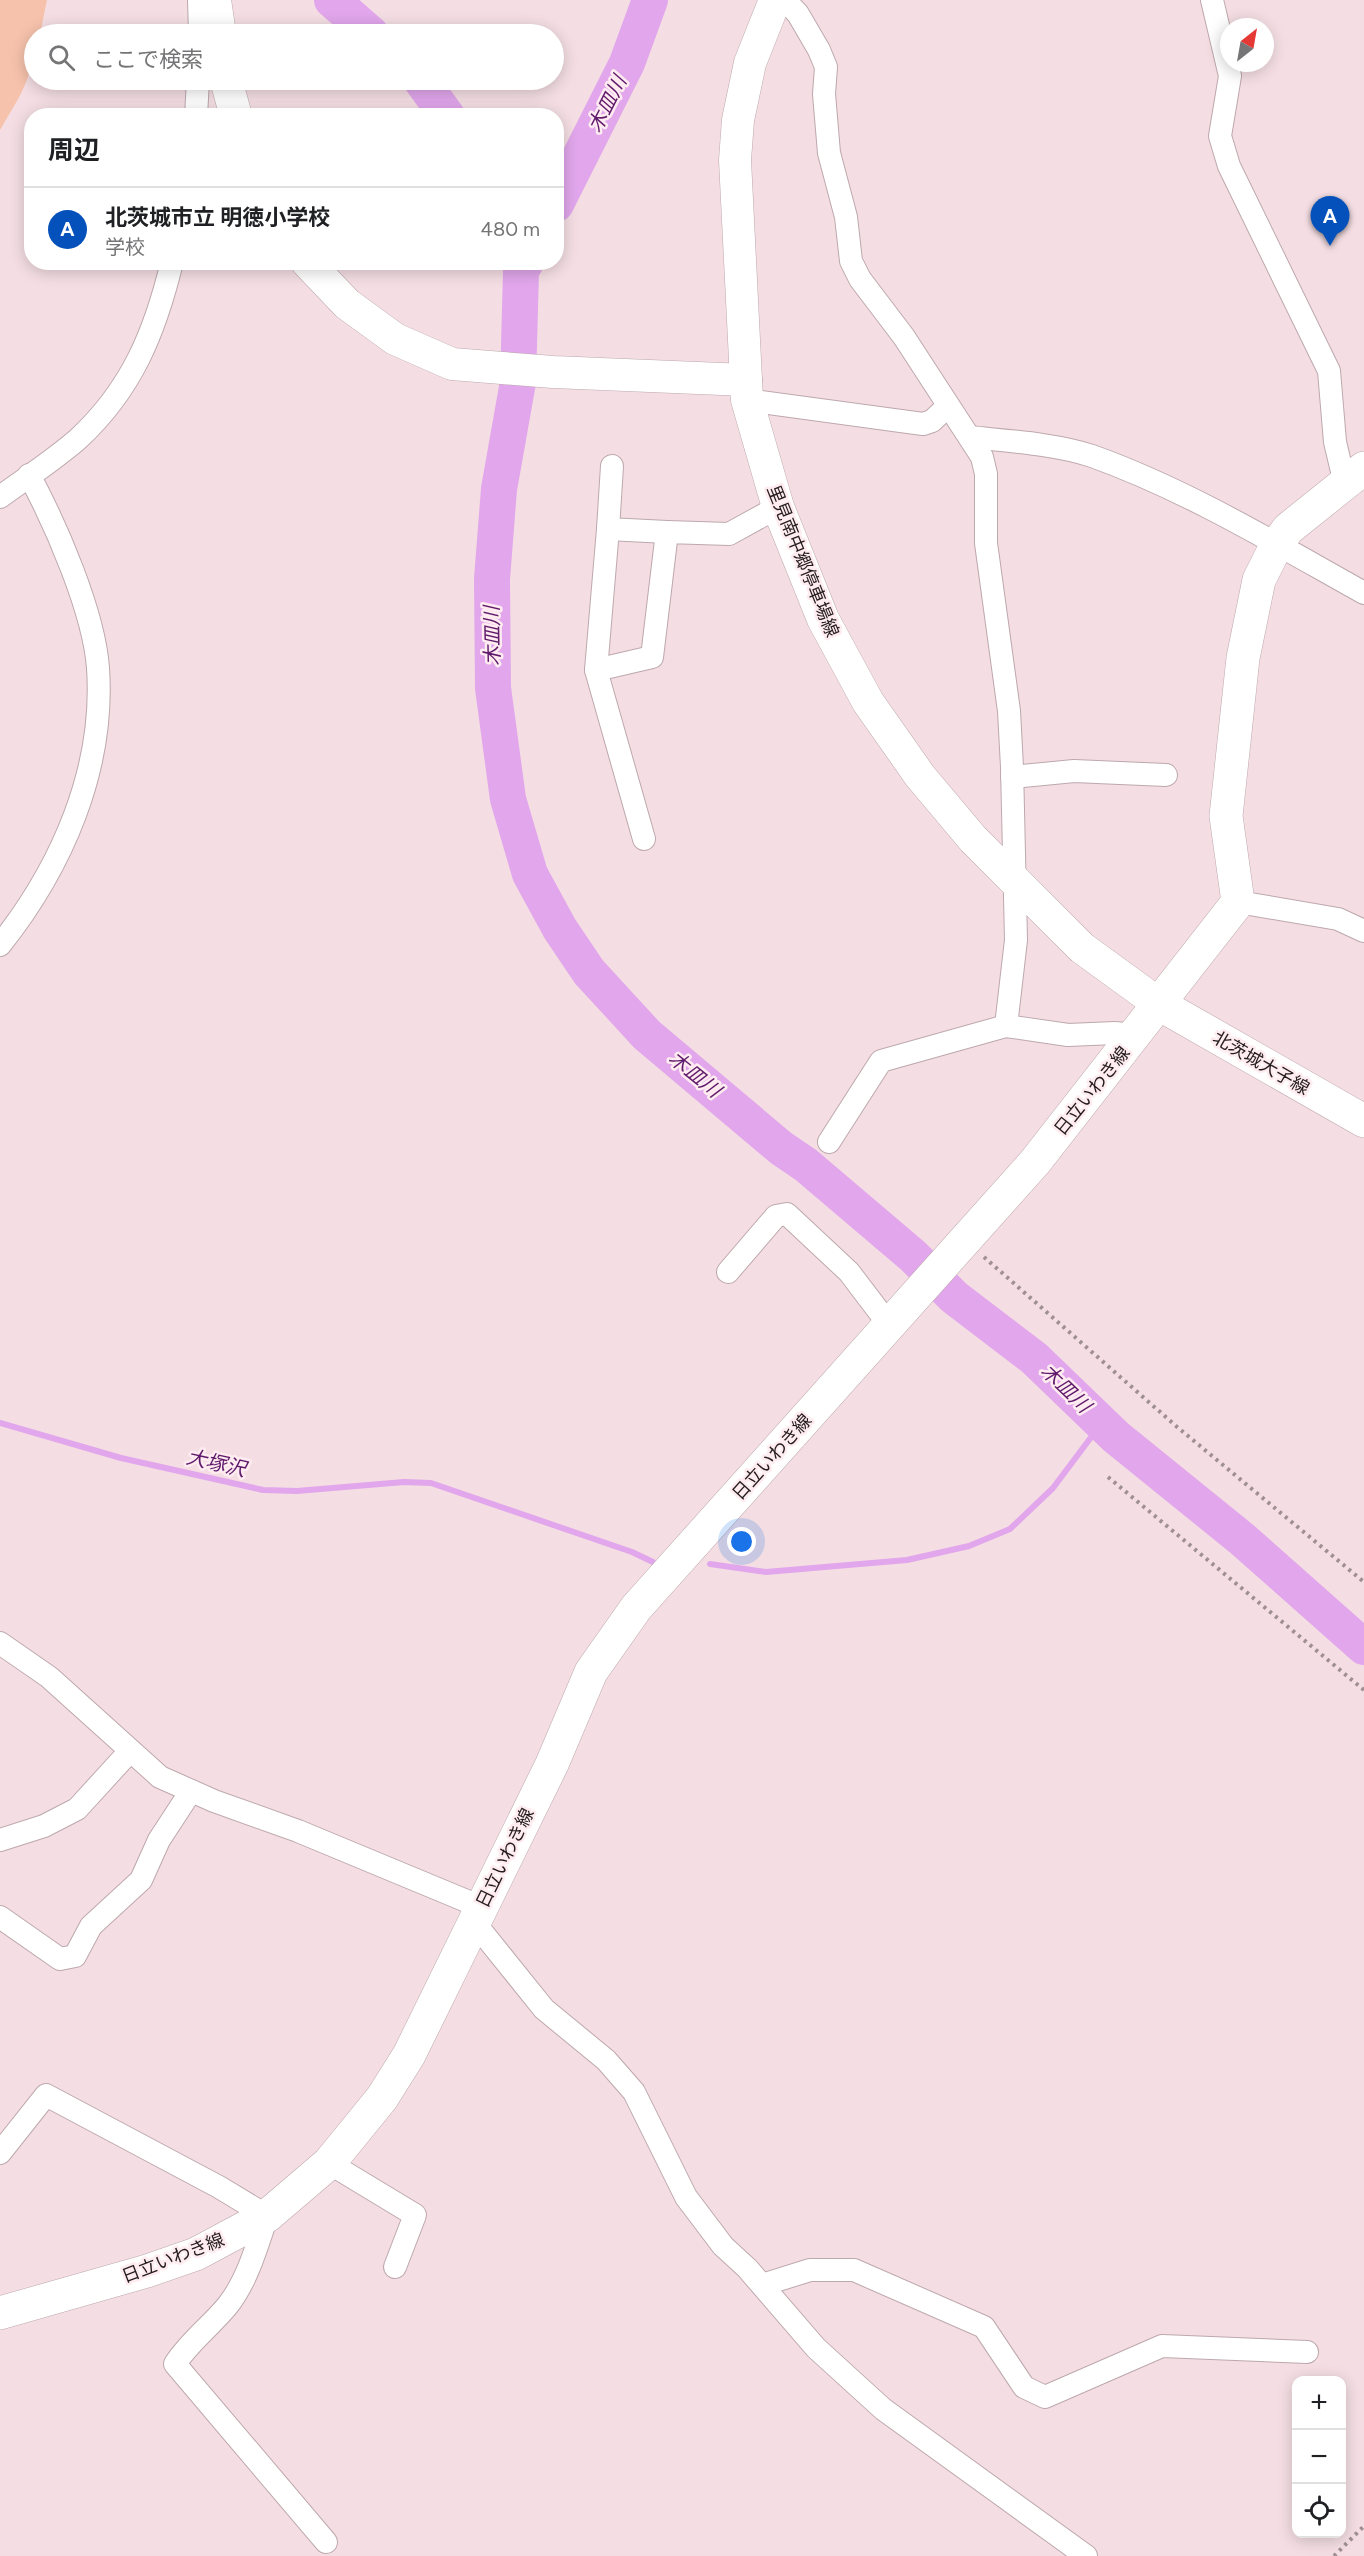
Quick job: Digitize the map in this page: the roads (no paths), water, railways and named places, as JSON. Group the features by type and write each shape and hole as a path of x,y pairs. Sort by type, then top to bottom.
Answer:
{"main road":[{"path":"215,0 219,24"},
{"name":"里見南中郷停車場線","path":"775,0 750,63 735,144 746,390 778,507 823,619 868,702 920,776 973,839 1082,948 1159,1004"},
{"path":"229,90 234,108"},
{"path":"315,270 347,304 395,339 452,364 746,390"},
{"path":"1238,902 1226,816 1242,658 1259,580 1277,544 1288,529 1354,476"},
{"name":"日立いわき線","path":"0,2313 147,2271 186,2257 267,2217 329,2163 365,2120 395,2078 552,1764 591,1672 612,1639 636,1608 1035,1162 1137,1035 1238,902"},
{"name":"北茨城大子線","path":"1159,1004 1364,1121"}],"street":[{"path":"199,0 200,24"},
{"path":"785,0 798,14 826,67 824,94 829,153 846,217 851,261 860,279 904,337 970,437 982,457 986,474 986,543 1009,711 1012,777 1016,940 1006,1026"},
{"path":"1212,0 1230,76 1220,136 1228,166 1329,371 1335,442 1354,476"},
{"path":"196,108 197,90"},
{"path":"0,497 78,438 117,395 146,348 160,313 170,270"},
{"path":"746,390 923,424 932,421 948,406"},
{"path":"970,437 1090,455 1176,492 1277,544 1364,593"},
{"path":"612,466 596,670 644,839"},
{"path":"0,945 18,923 61,851 88,777 96,734 98,667 87,617 55,524 29,476"},
{"path":"608,529 729,534 778,507"},
{"path":"596,670 652,657 667,532"},
{"path":"1012,777 1074,771 1166,775"},
{"path":"1238,902 1338,919 1364,931"},
{"path":"829,1142 881,1060 1006,1026 1068,1035 1115,1033 1137,1035"},
{"path":"728,1272 776,1216 787,1214 898,1317"},
{"path":"0,1643 49,1677 160,1777 298,1831 477,1915 544,2009 606,2060 634,2092 686,2197 723,2246 762,2285 816,2348 876,2403 1086,2556"},
{"path":"0,1840 44,1826 77,1809 130,1751"},
{"path":"0,1917 60,1959 75,1956 91,1926 141,1880 159,1840 191,1791"},
{"path":"0,2153 46,2095 219,2187 267,2217 255,2254 228,2304 187,2346 175,2364 326,2542"},
{"path":"329,2163 415,2216 395,2268"},
{"path":"762,2285 810,2270 855,2270 984,2326 1024,2387 1045,2397 1162,2346 1307,2352"}],"waterway":[{"path":"332,0 360,24"},
{"name":"木皿川","path":"564,188 627,63 650,0"},
{"path":"428,90 441,108"},
{"name":"木皿川","path":"522,270 518,382 499,489 492,579 493,688 508,799 530,874 560,929 589,972 647,1035 913,1256 954,1297 1034,1358 1116,1437 1242,1539 1364,1647"},
{"name":"大塚沢","path":"0,1423 121,1458 263,1490 297,1491 404,1482 431,1483 632,1552 653,1562"},
{"path":"710,1564 766,1572 907,1560 969,1546 1010,1529 1053,1488 1101,1424"}],"place":[{"name":"北茨城市立 明徳小学校","path":"1330,246"}]}
